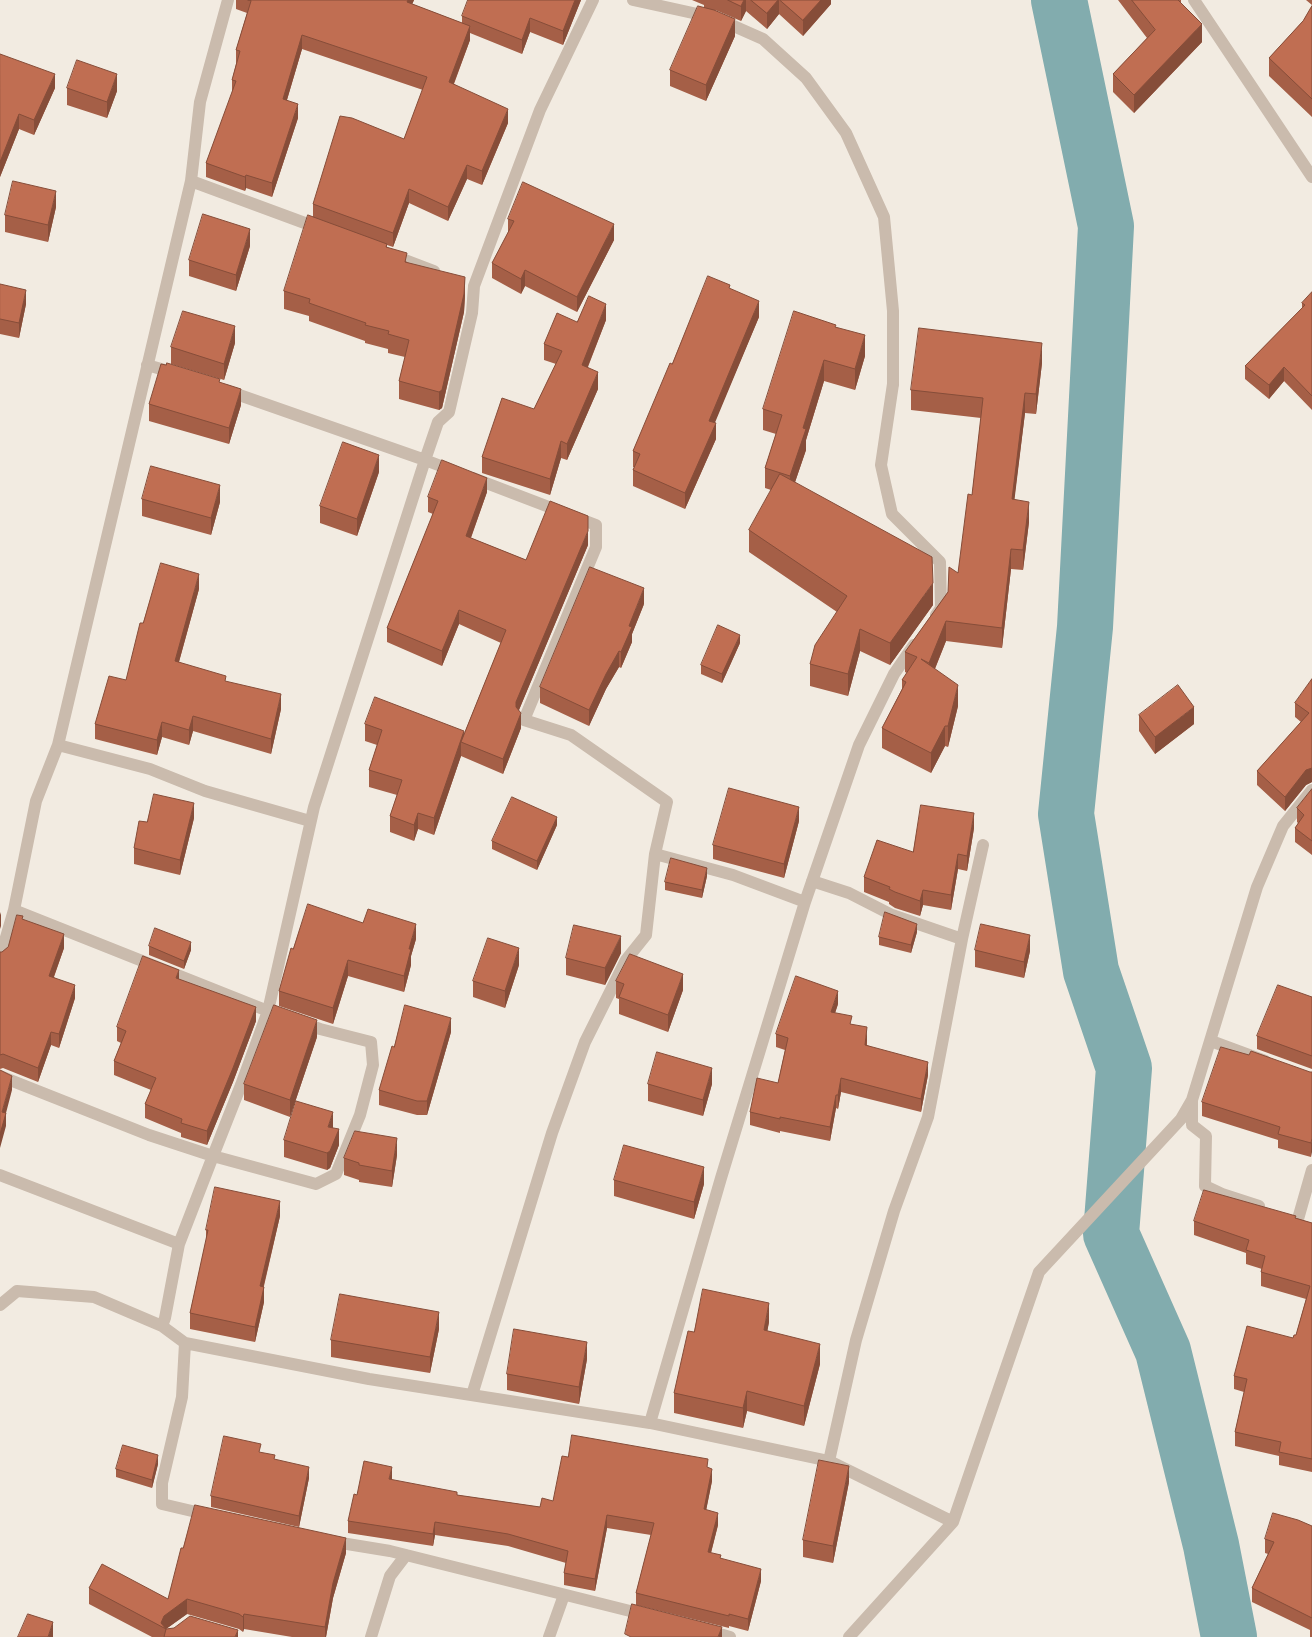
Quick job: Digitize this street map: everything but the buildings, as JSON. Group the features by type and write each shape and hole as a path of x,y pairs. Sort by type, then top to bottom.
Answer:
{"street":[{"path":"0,958 14,910 36,801 58,745 191,181 200,102 228,0"},
{"path":"162,1326 179,1244 268,1011 310,821 438,422 450,412 472,313 469,284 540,110 593,0"},
{"path":"633,0 717,19 763,39 806,78 846,133 884,217 893,311 893,384 880,465 892,514 940,562 941,608 929,623"},
{"path":"1194,0 1312,177"},
{"path":"191,181 337,235"},
{"path":"383,252 446,276"},
{"path":"147,365 188,377"},
{"path":"214,386 425,460 596,526 596,547 524,720 571,736 667,802 656,854 646,935 626,960 584,1042 552,1133 472,1395"},
{"path":"650,1423 721,1178 812,881 859,745 894,674 918,638"},
{"path":"58,745 150,769 205,791 310,821"},
{"path":"849,1637 953,1522 1039,1272 1181,1119 1192,1100 1257,887 1283,826 1312,790"},
{"path":"829,1461 856,1340 894,1210 928,1117 962,939 983,845"},
{"path":"656,854 734,875 805,902"},
{"path":"812,881 848,893 892,915 962,939"},
{"path":"0,1076 149,1135 212,1156 316,1184 336,1174 360,1115 373,1065 371,1042 320,1029 268,1011 14,910"},
{"path":"1210,1041 1275,1064"},
{"path":"1192,1100 1192,1125 1206,1136 1205,1186 1222,1194 1269,1210"},
{"path":"1312,1170 1293,1218 1312,1224"},
{"path":"0,1175 179,1244"},
{"path":"0,1305 17,1291 94,1297 162,1326 185,1343 369,1379 650,1423 829,1461 953,1522"},
{"path":"185,1343 182,1397 162,1483 162,1504 217,1517"},
{"path":"316,1538 406,1555 660,1619"},
{"path":"371,1637 390,1576 406,1555"},
{"path":"549,1637 564,1595"},
{"path":"698,1628 730,1637"}],"waterway":[{"path":"1059,0 1106,226 1085,627 1066,814 1091,971 1124,1068 1111,1234 1163,1351 1211,1545 1229,1637"}]}
